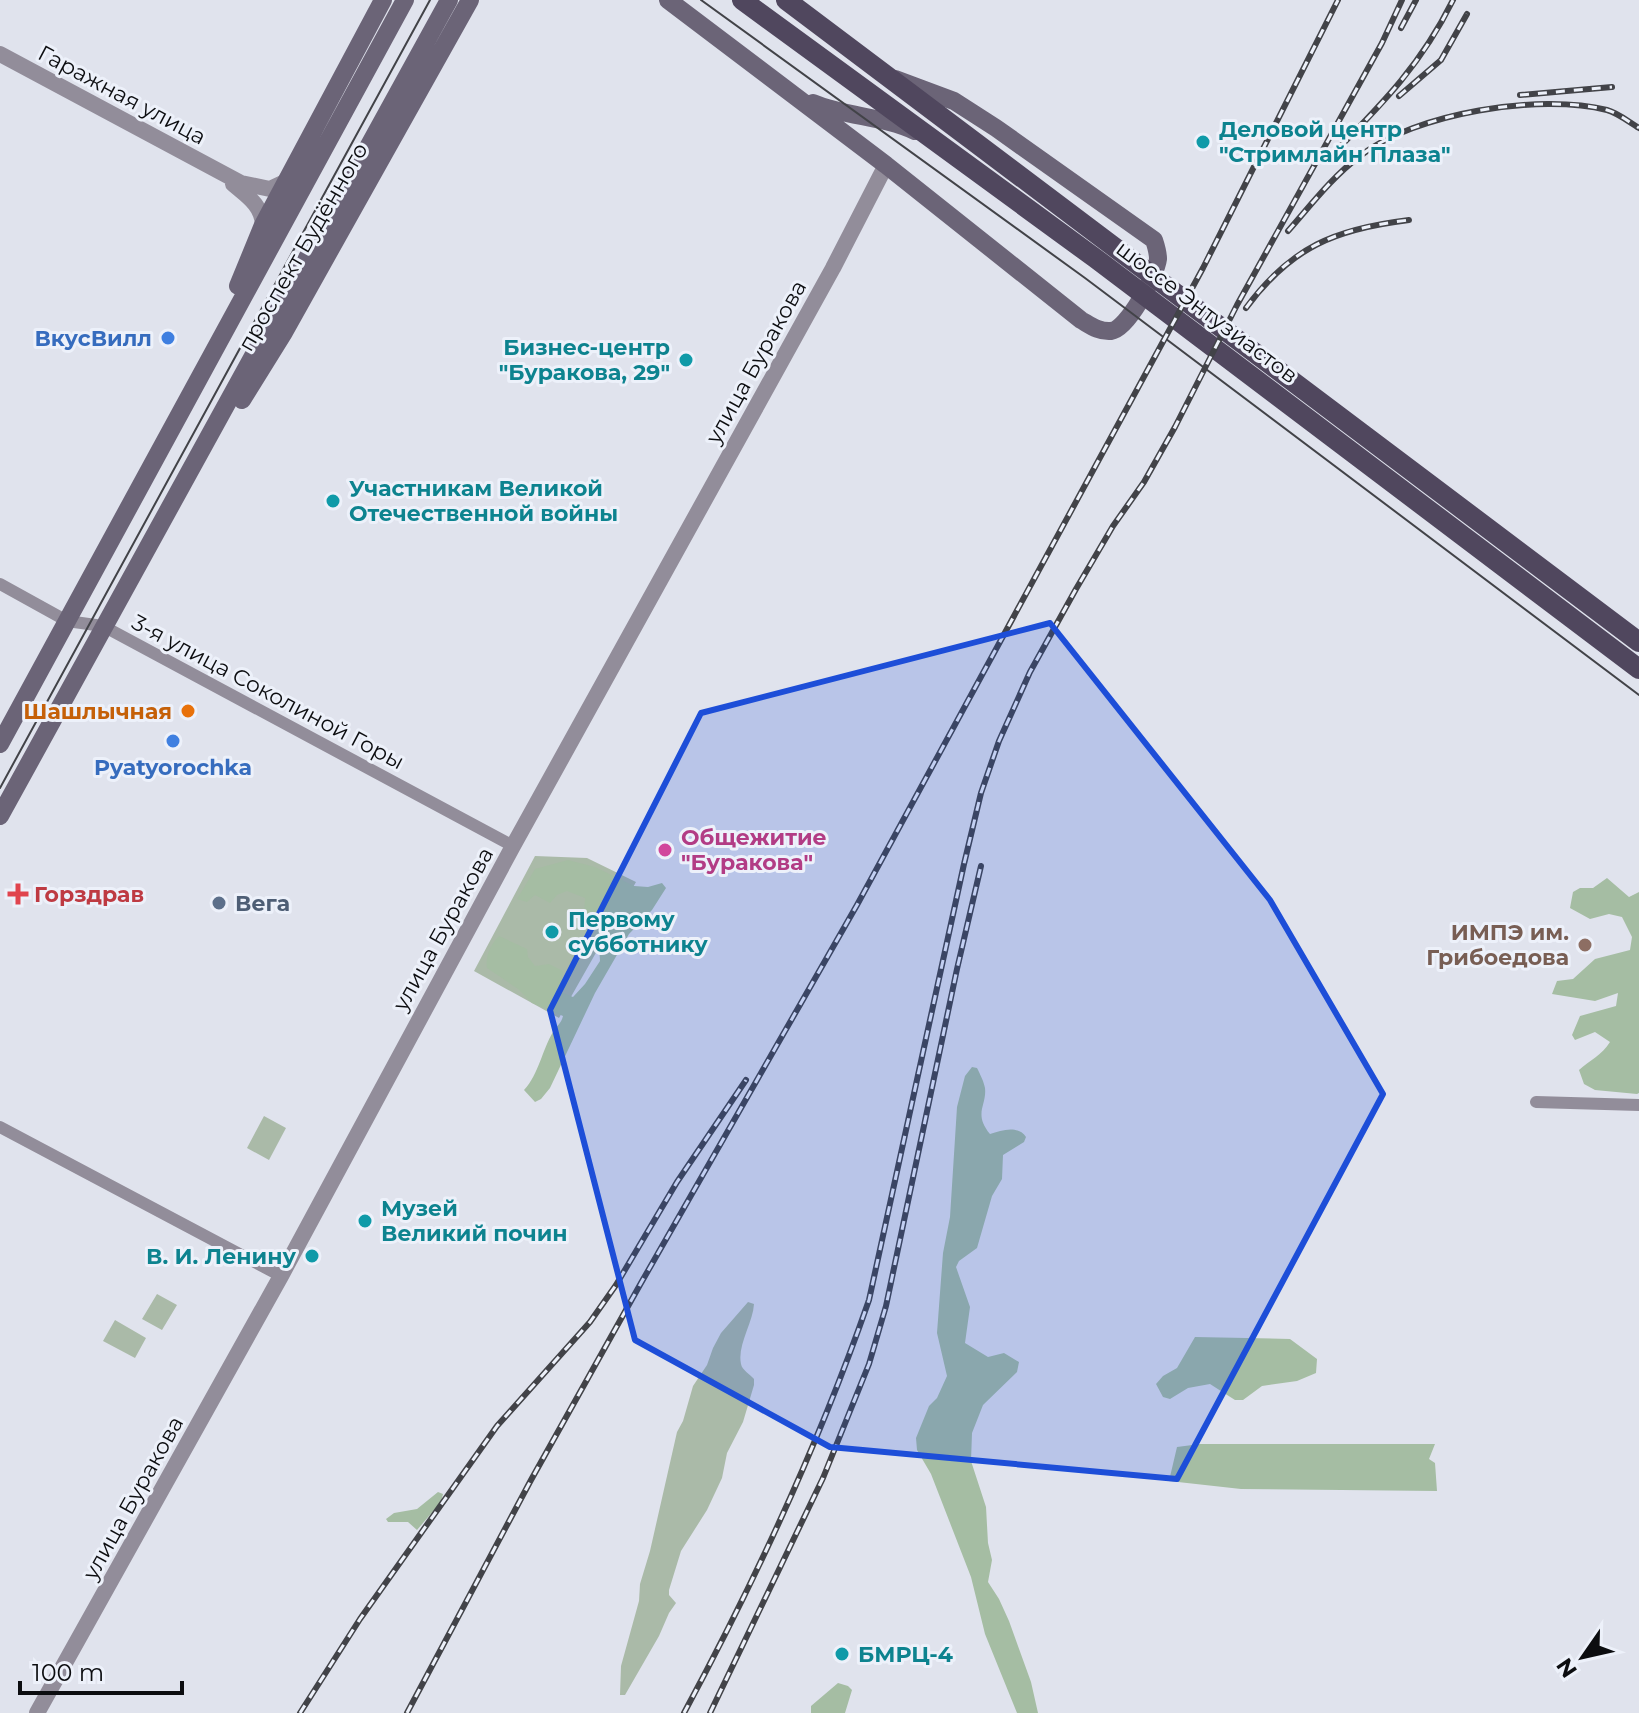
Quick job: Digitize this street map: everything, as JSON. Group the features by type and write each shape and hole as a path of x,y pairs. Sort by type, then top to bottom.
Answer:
{"main road":[{"name":"проспект Будённого","path":"256,258 263,225 383,0"},
{"name":"проспект Будённого","path":"0,744 218,342 256,258 405,0"},
{"name":"проспект Будённого","path":"0,816 449,0"},
{"name":"проспект Будённого","path":"167,513 219,438 283,334 470,0"},
{"path":"668,0 886,165 1081,320 1098,330 1112,331 1124,325 1134,312 1158,262 1154,240 996,128 944,96 892,79"},
{"name":"шоссе Энтузиастов","path":"742,0 1095,258 1639,669"},
{"name":"шоссе Энтузиастов","path":"786,0 1639,642"},
{"path":"792,94 830,111 900,124 934,141"}],"street":[{"name":"Гаражная улица","path":"0,54 223,175 260,189 270,189 287,181"},
{"name":"улица Буракова","path":"37,1713 281,1276 513,846 833,268 886,165"},
{"name":"Гаражная улица","path":"223,175 253,201 263,216 263,225"},
{"name":"3-я улица Соколиной Горы","path":"0,584 67,621 103,626 513,846"},
{"path":"1536,1102 1639,1105"},
{"path":"0,1127 281,1276"}],"highlighted area":[{"path":"1050,623 1270,900 1383,1094 1177,1479 830,1447 635,1340 550,1010 701,713"}],"green space":[{"path":"535,856 587,858 636,882 559,1018 474,971"},
{"path":"568,860 595,867 634,886 648,887 662,883 666,888 652,910 629,934 595,993 550,1088 535,1102 524,1090 563,1016 532,1003 518,989 487,968 487,959 491,946 499,936 527,949 528,957 535,966 549,964 563,971 561,992 573,997 585,984 600,961 599,946 612,921 592,929 584,916 585,898 567,891 557,895 550,903 535,895 527,902 517,899 535,869"},
{"path":"1607,878 1629,897 1639,892 1637,1094 1595,1090 1584,1084 1579,1070 1610,1042 1595,1032 1575,1040 1572,1035 1580,1016 1616,1006 1618,993 1595,1001 1552,994 1557,981 1573,979 1595,959 1630,950 1632,937 1622,917 1609,914 1590,919 1570,908 1573,892 1580,888 1593,888"},
{"path":"972,1067 977,1068 984,1086 981,1115 990,1134 1014,1130 1026,1137 1024,1142 1003,1155 1002,1179 992,1196 977,1248 959,1261 956,1267 970,1307 965,1343 988,1357 1004,1353 1019,1362 1017,1372 983,1405 972,1433 971,1461 986,1507 992,1560 988,1582 1009,1621 1031,1682 1038,1713 1017,1713 985,1634 971,1577 931,1474 917,1450 916,1438 929,1406 937,1398 947,1376 937,1333 943,1253 950,1217 957,1107 965,1076"},
{"path":"264,1116 286,1128 269,1160 247,1148"},
{"path":"157,1294 177,1305 162,1330 142,1319"},
{"path":"748,1302 754,1304 753,1311 740,1357 744,1370 754,1379 754,1385 743,1422 727,1453 722,1478 707,1510 681,1551 669,1590 676,1603 625,1695 620,1695 621,1666 677,1432 693,1386 707,1365 721,1333"},
{"path":"115,1320 146,1338 135,1358 103,1341"},
{"path":"1195,1337 1290,1339 1317,1359 1316,1373 1297,1381 1262,1386 1243,1400 1235,1400 1210,1384 1188,1388 1170,1399 1163,1397 1156,1384 1177,1368"},
{"path":"1200,1444 1435,1444 1429,1459 1435,1463 1437,1491 1241,1489 1169,1481 1177,1447"},
{"path":"438,1492 443,1494 441,1502 417,1530 408,1522 388,1522 386,1519 394,1513 417,1509"},
{"path":"838,1683 852,1690 845,1713 811,1713 811,1706"}],"tram line":[{"path":"0,788 430,0"},
{"path":"701,0 1085,278 1639,695"}],"railway":[{"path":"407,1713 531,1480 857,905 1203,268 1338,0"},
{"path":"684,1713 785,1510 869,1300 964,864 981,793 999,741 1030,672 1113,526 1144,482 1175,427 1237,305 1382,43 1402,0"},
{"path":"1401,28 1416,0"},
{"path":"1328,159 1413,66 1453,0"},
{"path":"1399,96 1441,60 1467,14"},
{"path":"1520,95 1612,87"},
{"path":"1288,231 1331,182 1360,156 1412,128 1445,118 1514,106 1579,105 1611,111 1639,128"},
{"path":"1246,308 1280,270 1317,244 1359,229 1409,220"},
{"path":"710,1713 823,1478 869,1364 886,1306 981,866"},
{"path":"300,1713 360,1619 497,1426 590,1322 616,1285 677,1182 746,1080"}],"place":[{"name":"Деловой центр \"Стримлайн Плаза\"","path":"1203,142"},
{"name":"ВкусВилл","path":"168,338"},
{"name":"Бизнес-центр \"Буракова, 29\"","path":"686,360"},
{"name":"Участникам Великой Отечественной войны","path":"333,501"},
{"name":"Шашлычная","path":"188,711"},
{"name":"Pyatyorochka","path":"173,741"},
{"name":"Общежитие \"Буракова\"","path":"665,850"},
{"name":"Горздрав","path":"18,894"},
{"name":"Вега","path":"219,903"},
{"name":"Первому субботнику","path":"552,932"},
{"name":"ИМПЭ им. Грибоедова","path":"1585,945"},
{"name":"Музей Великий почин","path":"365,1221"},
{"name":"В. И. Ленину","path":"312,1256"},
{"name":"БМРЦ-4","path":"842,1654"}]}
